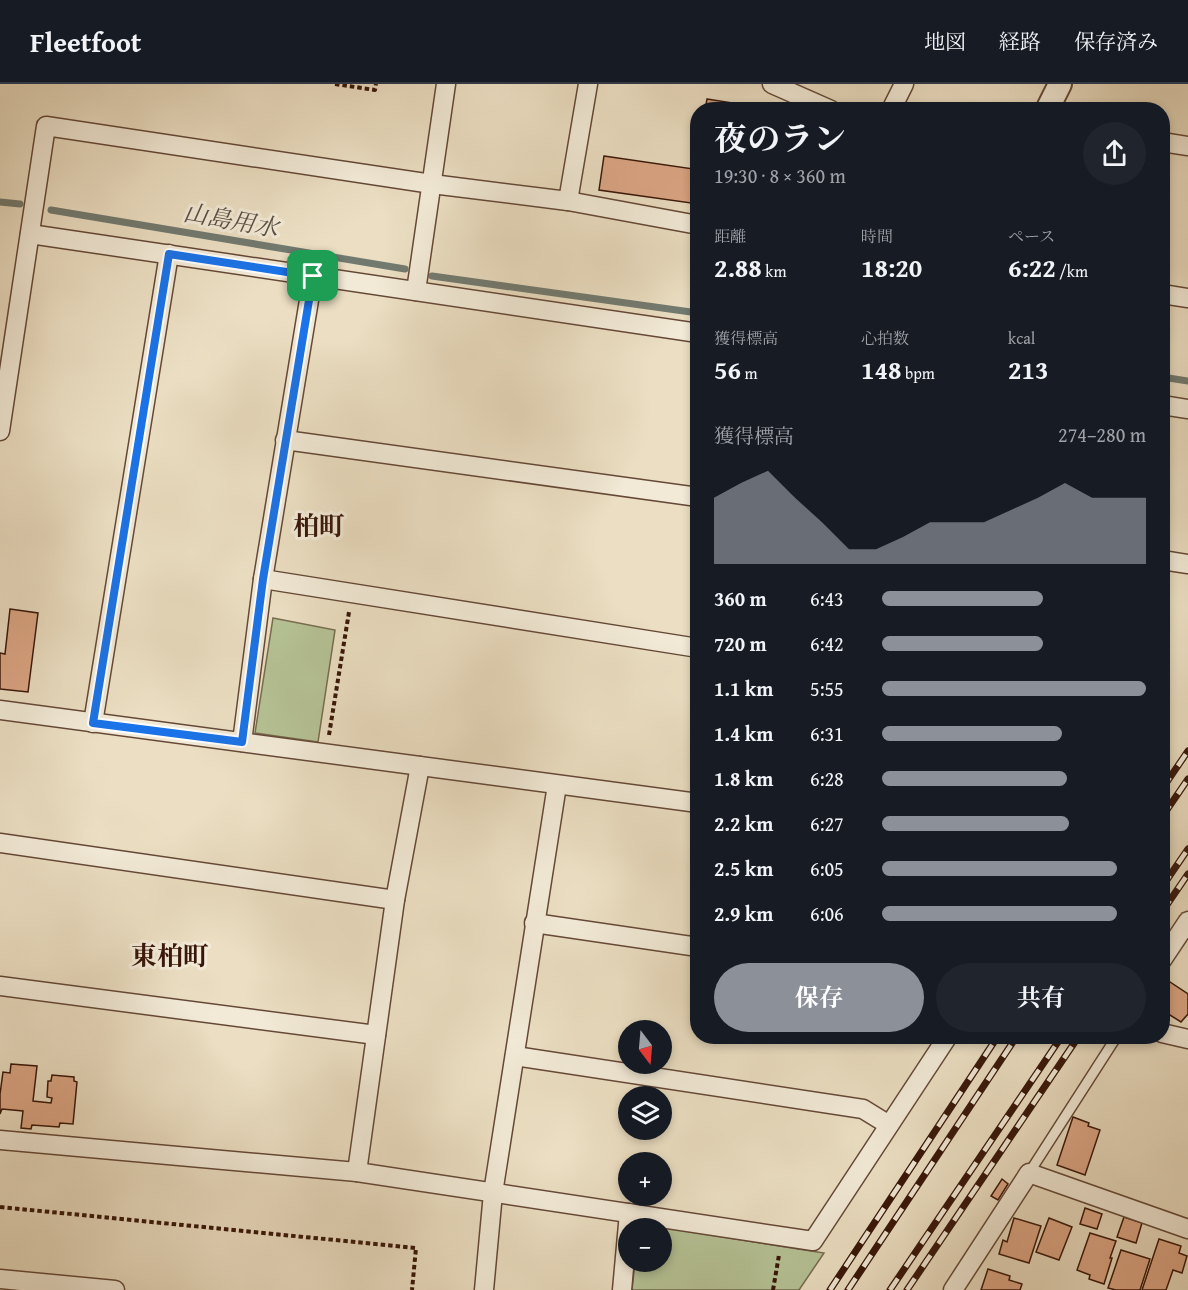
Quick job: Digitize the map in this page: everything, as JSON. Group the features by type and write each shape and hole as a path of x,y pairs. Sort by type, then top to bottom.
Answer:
{"street":[{"path":"416,291 446,84"},
{"path":"568,201 588,84"},
{"path":"772,84 813,102"},
{"path":"895,102 904,84"},
{"path":"1051,102 1060,84"},
{"path":"0,431 46,126 432,184 568,201 690,224"},
{"path":"1170,143 1188,146"},
{"path":"30,234 690,332"},
{"path":"93,723 169,254"},
{"path":"242,742 263,579 313,276"},
{"path":"1170,295 1188,298"},
{"path":"1170,407 1188,410"},
{"path":"285,440 690,496"},
{"path":"1170,561 1188,564"},
{"path":"263,579 690,647"},
{"path":"0,710 690,802"},
{"path":"357,1172 395,900 420,766"},
{"path":"484,1290 493,1193 557,784"},
{"path":"0,843 395,900"},
{"path":"1170,948 1188,921"},
{"path":"534,923 690,946"},
{"path":"0,986 376,1035"},
{"path":"1170,1035 1188,1039"},
{"path":"0,1140 357,1172 813,1241 943,1044"},
{"path":"515,1056 863,1109 890,1125"},
{"path":"952,1290 1029,1173 1188,1229"},
{"path":"622,1290 629,1213"},
{"path":"0,1279 115,1290"}],"lane":[{"path":"1029,1173 1112,1044"}],"path":[{"path":"335,84 375,90 376,84"},
{"path":"326,753 352,594"},
{"path":"0,1207 417,1248 412,1290"},
{"path":"773,1290 782,1236"}],"green space":[{"path":"273,618 335,630 318,742 255,733"},
{"path":"672,1229 824,1253 799,1290 632,1290 634,1272 672,1272"}],"building":[{"path":"707,99 726,102 706,102"},
{"path":"604,156 690,169 690,203 599,190"},
{"path":"10,609 38,613 28,692 0,689 0,653 5,654"},
{"path":"1170,982 1188,994 1188,1014 1181,1022 1170,1015"},
{"path":"11,1064 37,1066 33,1101 51,1103 52,1098 47,1097 48,1081 51,1081 52,1075 74,1077 74,1081 77,1082 73,1124 60,1123 59,1127 32,1125 31,1129 21,1128 23,1111 2,1109 0,1114 3,1072 10,1073"},
{"path":"1073,1117 1100,1130 1085,1175 1057,1165"},
{"path":"1002,1179 1008,1184 998,1200 991,1196"},
{"path":"1085,1208 1102,1214 1097,1229 1080,1224"},
{"path":"1124,1217 1142,1223 1136,1243 1117,1237"},
{"path":"1014,1218 1041,1226 1029,1263 999,1254 1003,1240 1007,1242"},
{"path":"1049,1218 1072,1227 1059,1260 1036,1252"},
{"path":"1090,1233 1116,1241 1104,1284 1089,1279 1090,1275 1077,1270"},
{"path":"1159,1239 1181,1246 1179,1253 1187,1256 1182,1273 1173,1270 1166,1290 1142,1290"},
{"path":"1121,1250 1150,1259 1140,1290 1108,1288"},
{"path":"988,1269 1010,1276 1009,1280 1022,1284 1020,1290 981,1290"}],"waterway":[{"name":"山島用水","path":"0,202 20,204"},
{"name":"山島用水","path":"51,210 405,269"},
{"name":"山島用水","path":"432,276 690,312"},
{"name":"山島用水","path":"1170,378 1188,381"}],"railway":[{"path":"1170,777 1188,751"},
{"path":"1170,805 1188,779"},
{"path":"1170,875 1188,849"},
{"path":"1170,900 1188,874"},
{"path":"830,1290 993,1044"},
{"path":"848,1290 1012,1044"},
{"path":"890,1290 1057,1044"},
{"path":"907,1290 1074,1044"}],"district":[{"name":"柏町","path":"319,525"},
{"name":"東柏町","path":"170,955"}],"route":[{"path":"169,254 313,276 263,579 242,742 93,723 169,254"}]}
